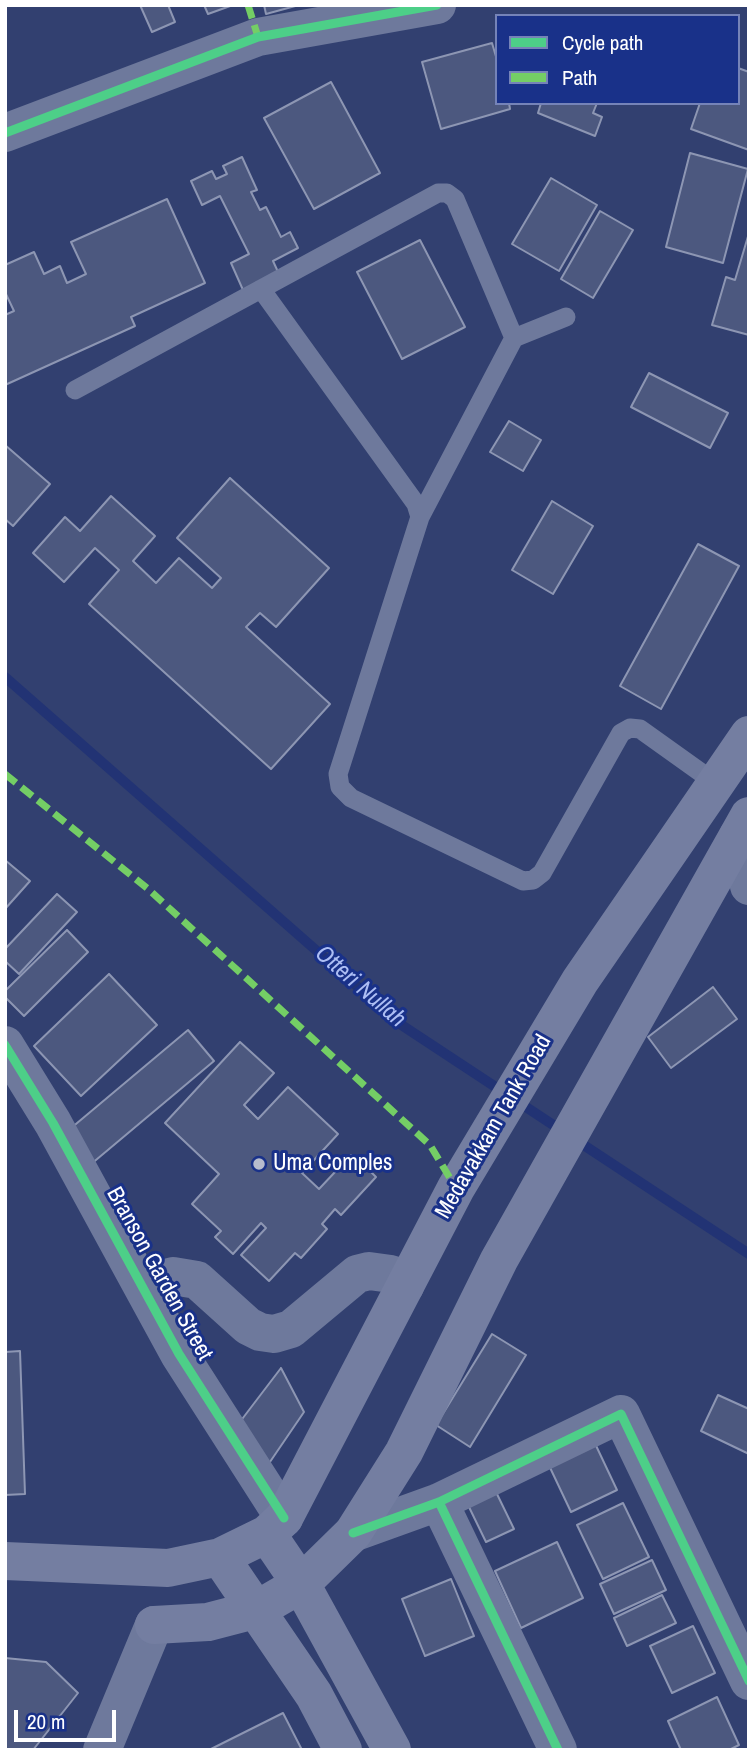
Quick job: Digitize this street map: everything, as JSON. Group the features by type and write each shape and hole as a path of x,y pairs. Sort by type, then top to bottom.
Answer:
{"main road":[{"name":"Medavakkam Tank Road","path":"276,1526 456,1188 580,981 749,735"},
{"path":"154,1625 208,1622 258,1609 301,1584 354,1533 404,1452 499,1260 743,826"},
{"path":"5,1561 168,1568 220,1557 276,1526 301,1584 392,1750"},
{"path":"220,1557 258,1609 314,1695 343,1750"}],"street":[{"path":"5,133 253,21 437,5"},
{"path":"743,826 749,886"},
{"name":"Branson Garden Street","path":"5,1045 53,1123 276,1526"},
{"path":"143,1284 173,1276 197,1280 248,1326 260,1332 274,1334 291,1329 357,1274 369,1271 391,1274 405,1286"},
{"path":"354,1533 439,1502 621,1414 749,1681"},
{"path":"439,1502 558,1750"},
{"path":"102,1750 154,1625"}],"lane":[{"path":"75,390 438,193 447,193 455,199 514,338"},
{"path":"261,289 416,504 420,517"},
{"path":"566,317 514,338 420,517 338,774 341,787 351,798 523,881 533,880 542,873 621,733 631,728 640,729 717,784"}],"building":[{"path":"140,5 168,5 175,22 152,32"},
{"path":"204,5 233,5 208,14"},
{"path":"264,5 299,5 266,14"},
{"path":"492,43 495,53 495,105 509,105 510,109 441,129 422,62"},
{"path":"740,69 749,72 749,150 691,129 699,105 740,105"},
{"path":"331,82 380,173 314,209 264,118"},
{"path":"540,105 596,105 593,113 602,117 595,136 538,113"},
{"path":"690,153 748,169 723,263 666,247"},
{"path":"242,157 257,190 251,192 260,210 266,207 281,237 290,232 298,248 273,261 279,274 243,290 231,263 249,254 220,196 202,205 191,181 212,171 216,179 227,174 223,166"},
{"path":"551,178 597,205 559,271 512,244"},
{"path":"167,199 205,283 131,317 135,326 5,385 5,315 14,311 5,292 5,265 34,252 44,274 60,266 67,283 86,274 71,242"},
{"path":"600,211 633,230 593,298 561,279"},
{"path":"749,233 749,335 712,325 726,277 735,280"},
{"path":"420,240 465,327 402,359 357,272"},
{"path":"649,373 728,413 710,448 631,407"},
{"path":"509,421 541,440 523,471 490,452"},
{"path":"5,445 50,484 13,526 5,519"},
{"path":"230,478 329,568 276,627 260,613 246,627 330,704 271,769 89,604 119,570 95,548 64,582 33,553 65,517 80,531 111,496 155,536 133,561 156,583 179,558 212,588 221,578 177,538"},
{"path":"552,501 593,526 553,594 512,570"},
{"path":"698,544 739,566 661,709 620,686"},
{"path":"5,860 30,881 5,909"},
{"path":"57,894 77,912 19,974 5,961 5,949"},
{"path":"67,930 88,952 24,1016 5,997 5,991"},
{"path":"109,974 157,1025 81,1096 34,1046"},
{"path":"713,987 737,1019 671,1068 648,1037"},
{"path":"188,1030 214,1061 90,1165 64,1134"},
{"name":"Uma Comples","path":"240,1042 274,1073 244,1105 258,1119 288,1087 338,1134 302,1173 319,1189 351,1155 356,1160 360,1155 375,1169 371,1172 376,1177 341,1215 335,1209 322,1224 327,1229 301,1258 295,1253 269,1281 241,1255 266,1228 261,1223 233,1254 215,1237 221,1231 192,1204 219,1174 165,1123"},
{"path":"492,1334 526,1355 470,1447 436,1425"},
{"path":"20,1351 25,1494 5,1495 5,1352"},
{"path":"281,1368 304,1412 259,1478 233,1431"},
{"path":"718,1395 749,1409 749,1454 701,1431"},
{"path":"591,1435 617,1490 571,1512 545,1457"},
{"path":"496,1492 514,1529 486,1542 468,1505"},
{"path":"623,1503 649,1557 603,1579 577,1525"},
{"path":"557,1542 583,1598 521,1628 495,1571"},
{"path":"652,1560 666,1590 614,1614 600,1584"},
{"path":"451,1579 474,1636 425,1656 402,1599"},
{"path":"662,1595 676,1623 627,1646 614,1618"},
{"path":"693,1626 715,1673 672,1693 650,1646"},
{"path":"5,1658 46,1662 78,1693 33,1750 5,1750"},
{"path":"717,1697 739,1745 729,1750 681,1750 668,1721"},
{"path":"283,1713 302,1750 209,1750"}],"waterway":[{"name":"Otteri Nullah","path":"5,677 400,1024 749,1254"}],"marked path":[{"path":"248,5 258,37"},
{"path":"5,774 147,888 430,1145 456,1188"}],"cycle path":[{"path":"5,133 258,37 437,5"},
{"path":"5,1045 53,1123 179,1354 284,1518"},
{"path":"353,1533 439,1502 621,1414 749,1681"},
{"path":"439,1502 558,1750"}],"place":[{"name":"Uma Comples","path":"259,1164"}]}
